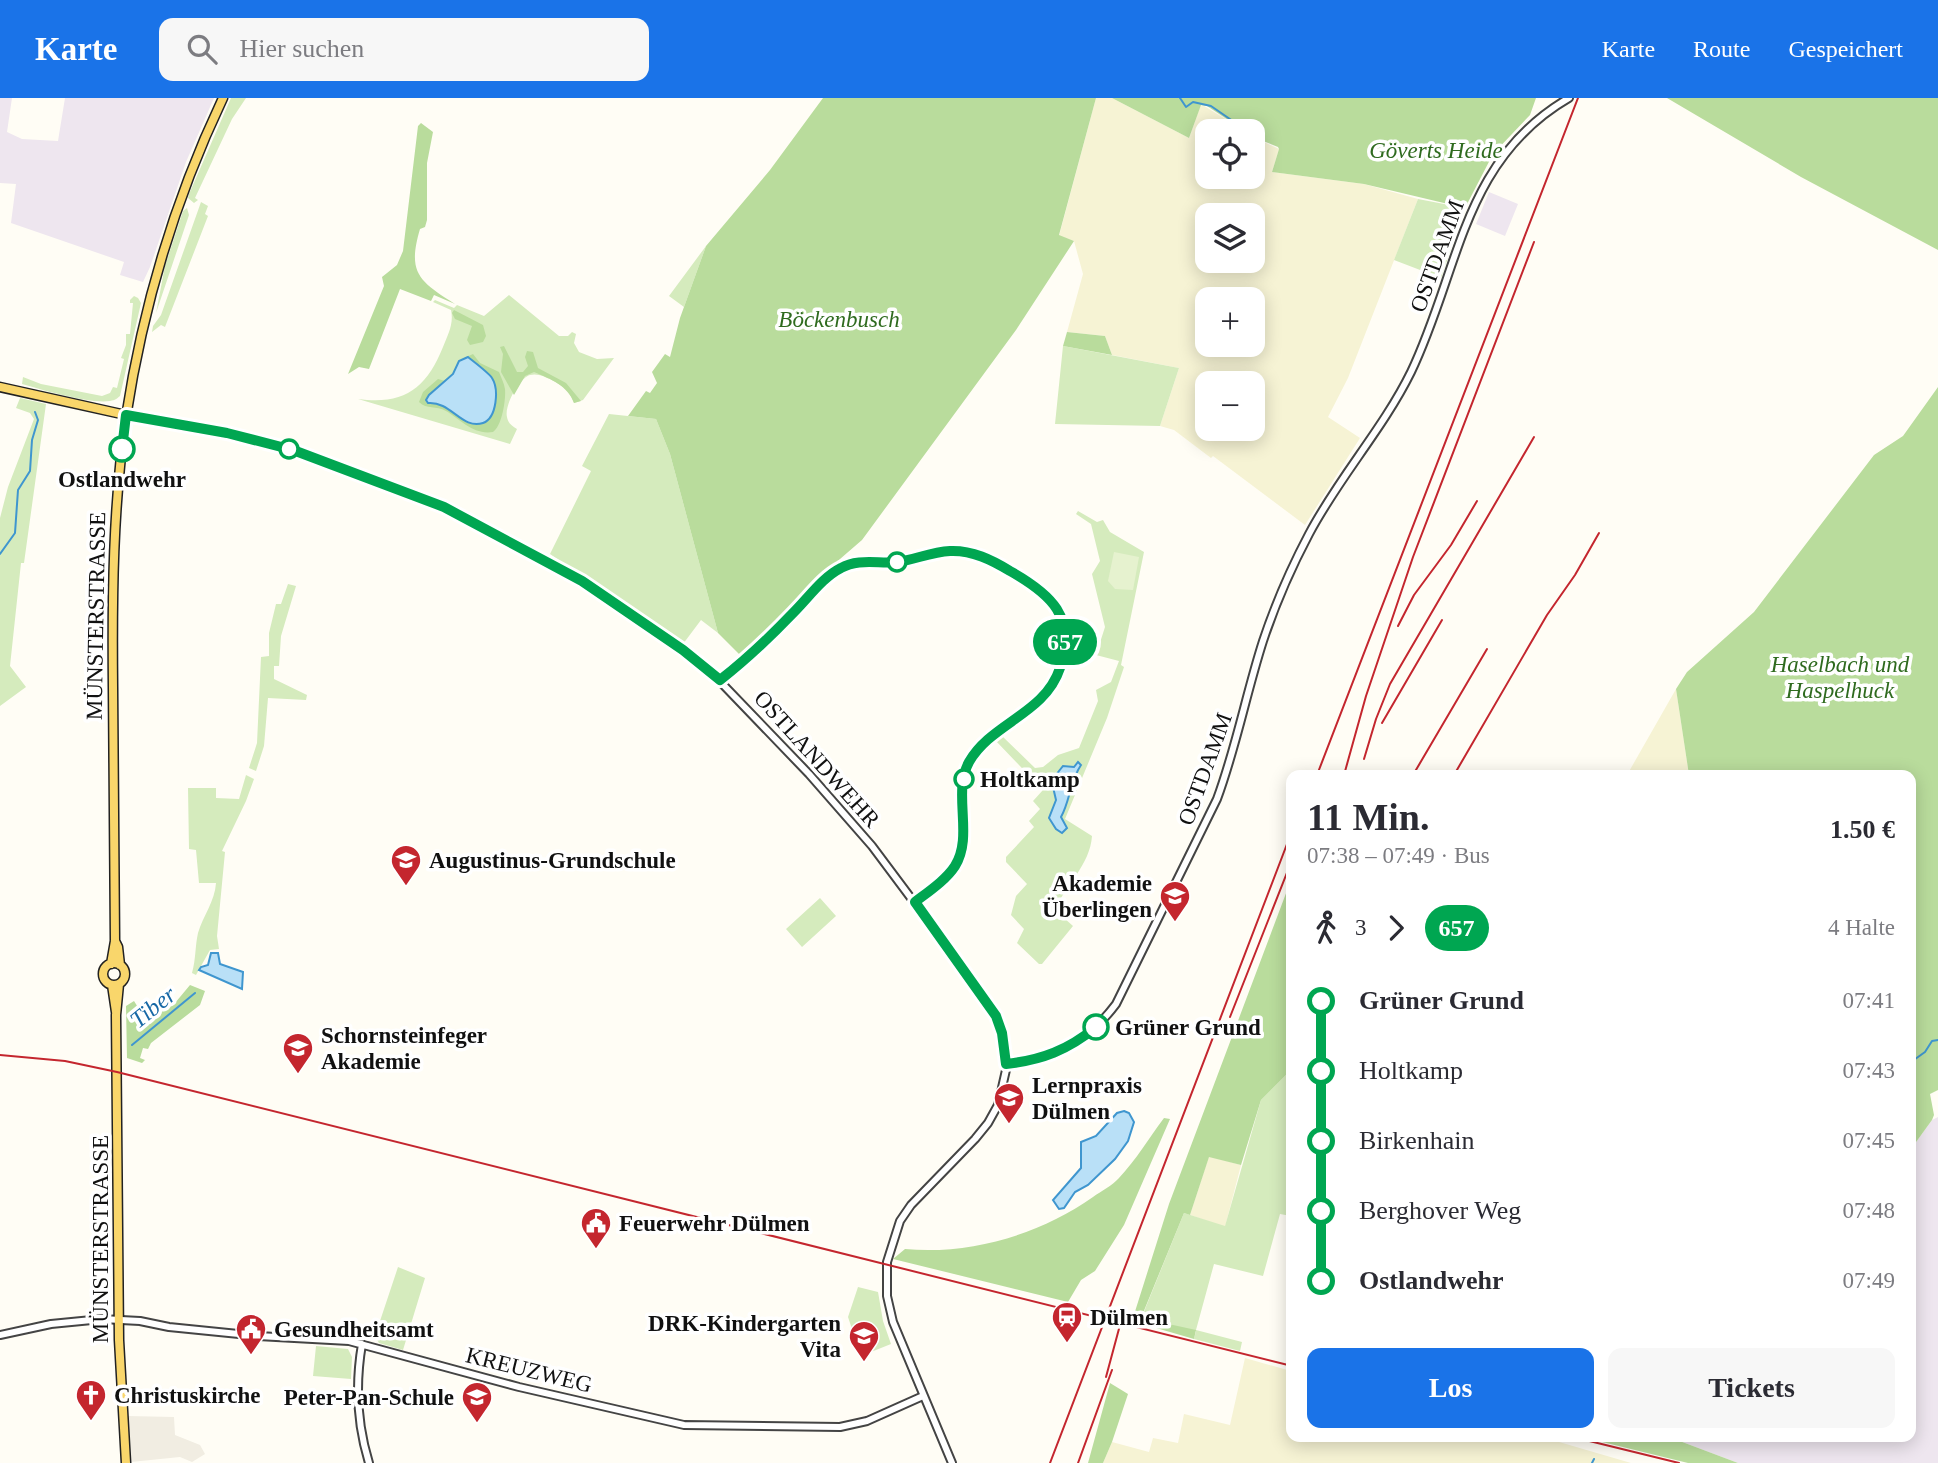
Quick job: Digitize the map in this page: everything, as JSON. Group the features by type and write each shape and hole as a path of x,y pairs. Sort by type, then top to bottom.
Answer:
{"main road":[{"name":"MÜNSTERSTRASSE","path":"116,964 118,947 115,941 113,560 126,415 155,277 192,169 223,98"},
{"path":"0,387 126,415"},
{"path":"116,964 126,975 116,985 106,981 103,975 106,967 116,964"},
{"name":"MÜNSTERSTRASSE","path":"116,985 113,1002 116,1015 119,1320 126,1463"}],"street":[{"name":"OSTDAMM","path":"1006,1064 1049,1057 1073,1045 1096,1027 1116,1004 1217,799 1270,622 1310,532 1410,374 1469,216 1489,176 1518,136 1569,98"},
{"name":"OSTLANDWEHR","path":"126,415 227,433 293,450 444,507 582,581 683,650 720,680 769,730 880,856 956,957 996,1016 1002,1033 1006,1064"},
{"path":"952,1463 899,1339 889,1309 887,1272 892,1241 911,1205 989,1123 1002,1095 1006,1064"},
{"name":"KREUZWEG","path":"0,1335 62,1322 119,1320 181,1329 329,1339 362,1344 639,1416 684,1424 840,1427 867,1421 923,1396"},
{"path":"362,1344 357,1377 358,1411 369,1463"}],"shaded area":[{"path":"0,98 12,98 7,132 22,139 58,141 65,98 214,98 186,162 143,282 120,275 124,262 11,223 16,184 0,183"},
{"path":"1096,98 1112,98 1189,138 1195,121 1195,189 1265,189 1265,143 1279,149 1272,172 1364,184 1418,199 1348,378 1328,417 1360,438 1305,525 1213,456 1211,458 1174,430 1160,426 1179,368 1112,355 1105,336 1067,332 1083,274 1074,241 1059,236"},
{"path":"1201,104 1225,119 1196,119"},
{"path":"1489,192 1518,204 1505,236 1476,224"},
{"path":"1676,689 1688,770 1630,770"},
{"path":"1938,1117 1938,1463 1738,1463 1682,1442 1916,1442 1916,1142 1932,1120"},
{"path":"1209,1156 1241,1165 1225,1227 1190,1215"},
{"path":"1245,1358 1286,1370 1286,1442 1559,1442 1631,1463 1103,1463 1112,1442 1149,1452 1153,1438 1178,1443 1184,1414 1230,1425"},
{"path":"128,1416 174,1417 175,1435 200,1445 205,1454 192,1462 180,1457 131,1462"}],"green space":[{"path":"231,98 246,98 232,119 195,198 198,200 194,203 188,198 189,194"},
{"name":"Böckenbusch","path":"823,98 1096,98 1059,235 1074,241 1016,330 862,540 818,578 741,656 718,633 670,454 656,419 628,416 646,391 650,393 657,383 652,372 665,354 670,357 680,318 706,246 770,170"},
{"name":"Göverts Heide","path":"1112,98 1536,98 1530,115 1493,154 1465,208 1364,184 1272,172 1279,149 1265,142 1265,119 1227,119 1201,105 1189,138"},
{"path":"1667,98 1938,98 1938,250 1801,177"},
{"path":"421,123 433,132 427,163 427,220 425,227 420,229 416,244 416,266 425,282 455,304 434,295 431,301 400,289 369,369 359,367 348,374 384,286 382,277 397,265 403,251 418,126"},
{"path":"1418,199 1465,208 1441,278 1394,260"},
{"path":"201,202 208,206 205,214 208,216 165,327 161,325 152,332 161,315"},
{"path":"187,208 189,215 156,313 165,266 183,211"},
{"path":"706,246 684,307 669,296"},
{"path":"509,295 559,336 568,336 572,332 576,334 574,343 579,352 597,359 614,358 583,400 574,403 566,389 544,377 526,377 517,387 508,406 508,419 517,429 510,444 358,399 374,400 401,396 411,391 429,374 443,347 452,320 451,310 433,302 435,300 484,316"},
{"path":"134,296 141,303 118,398 110,401 90,400 22,384 23,377 41,384 102,396 110,393 113,387 117,388 124,359 121,358 126,345 126,334 130,334 133,303 130,303 130,300"},
{"path":"454,310 483,325 486,336 483,342 470,345 467,340 472,326 455,319 452,313"},
{"path":"1067,332 1105,336 1112,355 1063,346"},
{"path":"504,346 517,372 523,372 528,366 525,357 527,351 533,352 538,368 566,383 581,401 574,403 553,380 534,372 525,376 514,395 501,372 503,354 500,347"},
{"path":"1063,346 1179,368 1160,426 1055,424"},
{"path":"473,354 480,363 499,372 505,387 503,412 493,432 473,429 446,411 419,402 423,392 438,379 445,381 429,395 429,403 446,406 459,417 494,408 493,382 468,357 464,358"},
{"name":"Haselbach und Haspelhuck","path":"1938,387 1938,1090 1930,1094 1934,1115 1932,1120 1916,1142 1916,770 1688,770 1676,689 1687,672 1754,612 1874,455 1903,436"},
{"path":"20,398 46,404 24,563 21,563 10,666 26,687 0,706 0,518 8,487 34,419 30,413 16,408"},
{"path":"609,414 656,419 670,454 718,633 701,620 683,644 550,554 591,471 582,466"},
{"path":"1078,511 1097,522 1103,520 1110,532 1144,552 1121,665 1124,667 1107,718 1065,819 1092,836 1087,856 1055,910 1073,926 1042,964 1039,964 1017,943 1024,929 1011,915 1016,896 1027,884 1006,862 1006,857 1034,827 1029,821 1040,809 1033,801 1043,790 995,740 1001,735 1035,768 1043,767 1058,755 1079,748 1098,701 1096,690 1111,682 1119,661 1096,655 1105,627 1092,574 1100,561 1091,524 1076,514"},
{"path":"1114,552 1139,557 1133,590 1115,589 1108,581"},
{"path":"288,584 296,586 281,636 279,666 274,666 274,679 307,695 306,700 268,698 264,746 256,771 249,768 257,743 261,657 269,656 269,633 276,604 281,604"},
{"path":"246,775 254,779 222,851 225,852 217,936 219,949 210,950 196,975 192,973 198,933 216,883 199,883 196,850 189,849 188,788 216,788 216,798 239,799"},
{"path":"1286,893 1286,1075 1261,1100 1241,1165 1209,1157 1190,1215 1184,1213 1141,1318 1196,1330 1194,1339 1132,1321 1169,1204"},
{"path":"820,898 836,916 802,947 786,929"},
{"path":"190,985 205,991 200,1005 151,1043 148,1049 143,1048 140,1058 145,1060 142,1063 127,1058 126,1006 134,1001 146,1020 175,1003"},
{"path":"1286,1075 1286,1215 1280,1214 1263,1276 1214,1264 1196,1330 1242,1342 1240,1351 1194,1339 1196,1331 1141,1319 1184,1213 1225,1226 1261,1100"},
{"path":"1164,1118 1170,1119 1124,1225 1095,1271 1081,1280 1068,1302 893,1259 905,1249 954,1249 979,1245 1003,1240 1050,1222 1116,1181"},
{"path":"398,1267 425,1278 403,1350 379,1343 375,1336"},
{"path":"858,1287 878,1292 883,1321 891,1344 861,1356 848,1317"},
{"path":"316,1346 348,1349 352,1357 351,1379 313,1376"},
{"path":"1110,1383 1128,1394 1103,1463 1088,1463"},
{"path":"1602,1442 1682,1442 1738,1463 1688,1463"}],"water":[{"path":"468,357 488,373 494,383 494,409 483,423 469,423 443,406 428,403 426,400 453,374 459,361"},
{"path":"1078,762 1081,765 1061,817 1067,828 1062,833 1049,818 1056,800 1053,787 1045,781 1055,776 1063,766 1074,767"},
{"path":"211,953 218,953 220,964 243,972 242,989 199,970 208,965"},
{"path":"1117,1113 1129,1113 1134,1122 1128,1141 1115,1159 1088,1185 1075,1192 1064,1208 1059,1209 1053,1200 1081,1168 1081,1142 1096,1136"}],"waterway":[{"path":"1180,98 1186,107 1193,102 1211,106 1230,119"},
{"path":"0,554 15,533 18,490 30,471 32,440 38,420 35,412"},
{"name":"Tiber","path":"132,1045 195,993"},
{"path":"1916,1058 1925,1052 1932,1041 1938,1040"},
{"path":"1592,1463 1594,1459"}],"railway":[{"path":"1319,770 1578,98"},
{"path":"1345,770 1366,696 1413,557 1534,242"},
{"path":"1364,759 1390,684 1534,437"},
{"path":"1398,626 1414,595 1451,545 1477,501"},
{"path":"1457,770 1547,615 1575,575 1599,533"},
{"path":"1382,723 1442,620"},
{"path":"1416,770 1487,649"},
{"path":"1050,1463 1286,847"},
{"path":"1230,1017 1286,875"},
{"path":"0,1055 65,1061 117,1072 1286,1364"},
{"path":"1106,1377 1120,1325"},
{"path":"1078,1463 1112,1370"},
{"path":"1593,1442 1679,1463"}],"bus line":[{"name":"657","path":"122,449 126,415 227,433 270,444 316,457 392,485 444,507 582,581 683,650 720,680 755,650 827,578 849,564 897,562 951,551 980,556 1015,573 1045,592 1056,607 1066,636 1065,652 1052,687 1030,709 980,748 969,762 964,780 961,845 955,866 915,902 996,1016 1002,1033 1006,1064 1049,1057 1073,1045 1096,1027"}],"place":[{"name":"Ostlandwehr","path":"122,449"},
{"name":"Holtkamp","path":"964,779"},
{"name":"Augustinus-Grundschule","path":"406,887"},
{"name":"Akademie Überlingen","path":"1175,923"},
{"name":"Grüner Grund","path":"1096,1027"},
{"name":"Schornsteinfeger Akademie","path":"298,1075"},
{"name":"Lernpraxis Dülmen","path":"1009,1125"},
{"name":"Feuerwehr Dülmen","path":"596,1250"},
{"name":"Dülmen","path":"1067,1344"},
{"name":"Gesundheitsamt","path":"251,1356"},
{"name":"DRK-Kindergarten Vita","path":"864,1363"},
{"name":"Christuskirche","path":"91,1422"},
{"name":"Peter-Pan-Schule","path":"477,1424"}]}
